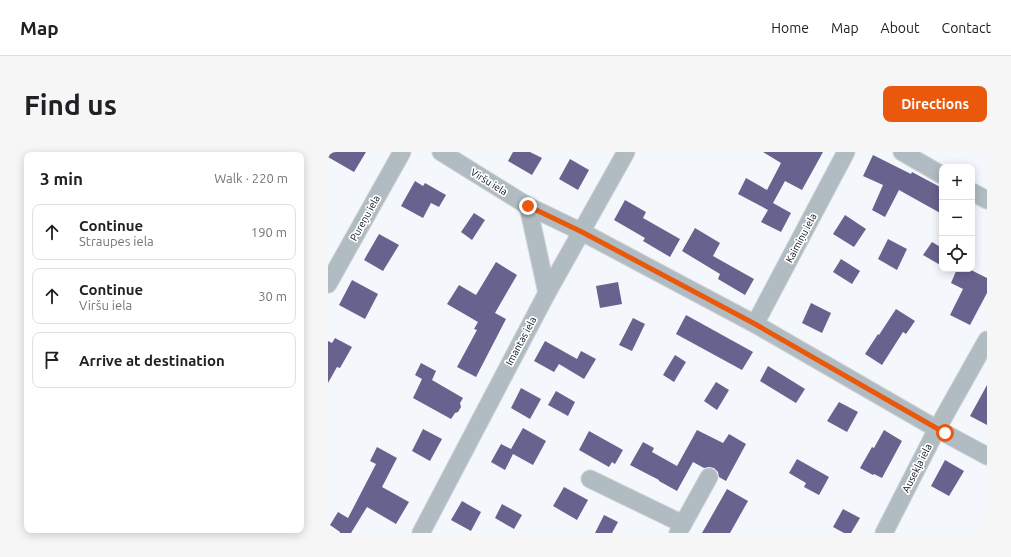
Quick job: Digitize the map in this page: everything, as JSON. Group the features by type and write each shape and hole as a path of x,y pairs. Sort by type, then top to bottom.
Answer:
{"street":[{"name":"Pureņu iela","path":"328,284 402,152"},
{"name":"Viršu iela","path":"441,152 528,206 582,232 755,324 937,429 987,456"},
{"name":"Imantas iela","path":"421,533 546,293 582,232 626,152"},
{"name":"Kaimiņu iela","path":"755,324 846,152"},
{"path":"902,152 939,173"},
{"path":"975,194 987,200"},
{"path":"528,206 546,293"},
{"name":"Ausekļa iela","path":"884,533 937,429 987,340"},
{"path":"590,479 680,528 709,477"}],"building":[{"path":"328,152 366,152 354,172 328,157"},
{"path":"513,152 530,152 542,158 532,175 508,161"},
{"path":"763,152 823,152 802,190 785,181 773,203 791,213 781,232 761,222 768,210 738,194 746,178 767,190 781,163"},
{"path":"873,155 911,174 912,172 939,186 939,212 899,190 885,217 872,210 883,185 863,176"},
{"path":"570,159 589,170 578,190 559,179"},
{"path":"415,181 423,186 425,183 446,195 439,207 431,203 423,218 401,206"},
{"path":"625,200 646,212 643,218 680,239 670,257 643,241 645,238 614,220"},
{"path":"474,213 485,220 472,240 461,232"},
{"path":"845,215 866,229 854,247 833,234"},
{"path":"695,228 720,243 713,256 754,279 745,295 718,279 720,274 682,251"},
{"path":"379,234 399,245 383,271 364,260"},
{"path":"888,239 907,249 897,270 878,259"},
{"path":"932,242 939,246 939,264 923,255"},
{"path":"841,259 860,271 852,284 833,272"},
{"path":"496,262 517,275 495,313 506,319 476,377 457,367 477,330 474,329 478,322 447,304 459,285 476,295"},
{"path":"956,272 975,272 987,278 987,293 970,325 950,315 963,289 951,283"},
{"path":"352,280 378,294 365,319 339,305"},
{"path":"618,282 622,304 600,308 596,286"},
{"path":"811,303 831,313 822,333 802,323"},
{"path":"896,309 915,321 906,334 903,332 882,365 865,354"},
{"path":"686,315 753,352 742,370 676,334"},
{"path":"633,318 645,324 632,351 619,345"},
{"path":"335,338 352,347 340,368 337,367 328,383 328,341 332,343"},
{"path":"545,341 577,359 581,351 596,359 584,379 559,364 554,372 534,361"},
{"path":"675,355 686,362 674,382 663,375"},
{"path":"421,363 436,371 432,380 463,398 460,403 461,407 451,419 413,398 422,379 415,375"},
{"path":"768,366 805,389 796,403 760,381"},
{"path":"716,382 729,390 717,410 704,401"},
{"path":"987,385 987,425 970,416"},
{"path":"521,388 541,399 530,419 511,408"},
{"path":"556,391 575,402 568,416 548,405"},
{"path":"839,402 858,412 847,432 827,421"},
{"path":"523,428 546,441 533,465 513,454 505,470 491,462 501,444 511,449"},
{"path":"423,429 442,439 430,461 412,451"},
{"path":"697,430 723,443 729,434 746,444 726,481 719,477 718,472 714,468 704,468 693,462 677,491 630,465 643,442 654,448 652,452 677,466"},
{"path":"884,430 902,441 882,478 860,468"},
{"path":"589,431 623,450 615,464 612,462 609,467 579,450"},
{"path":"377,447 397,458 382,487 409,502 396,524 367,507 351,533 340,533 330,525 338,512 348,518 376,464 370,461"},
{"path":"797,459 829,477 819,495 804,487 806,483 789,473"},
{"path":"945,460 964,471 949,496 931,486"},
{"path":"564,487 588,500 577,520 553,506"},
{"path":"727,489 748,501 730,533 702,533"},
{"path":"462,501 481,512 471,531 451,520"},
{"path":"502,504 522,515 514,529 495,518"},
{"path":"843,509 860,518 851,533 844,533 833,527"},
{"path":"604,515 618,522 612,533 595,533"}],"route":[{"path":"528,206 582,232 755,324 945,433"}]}
